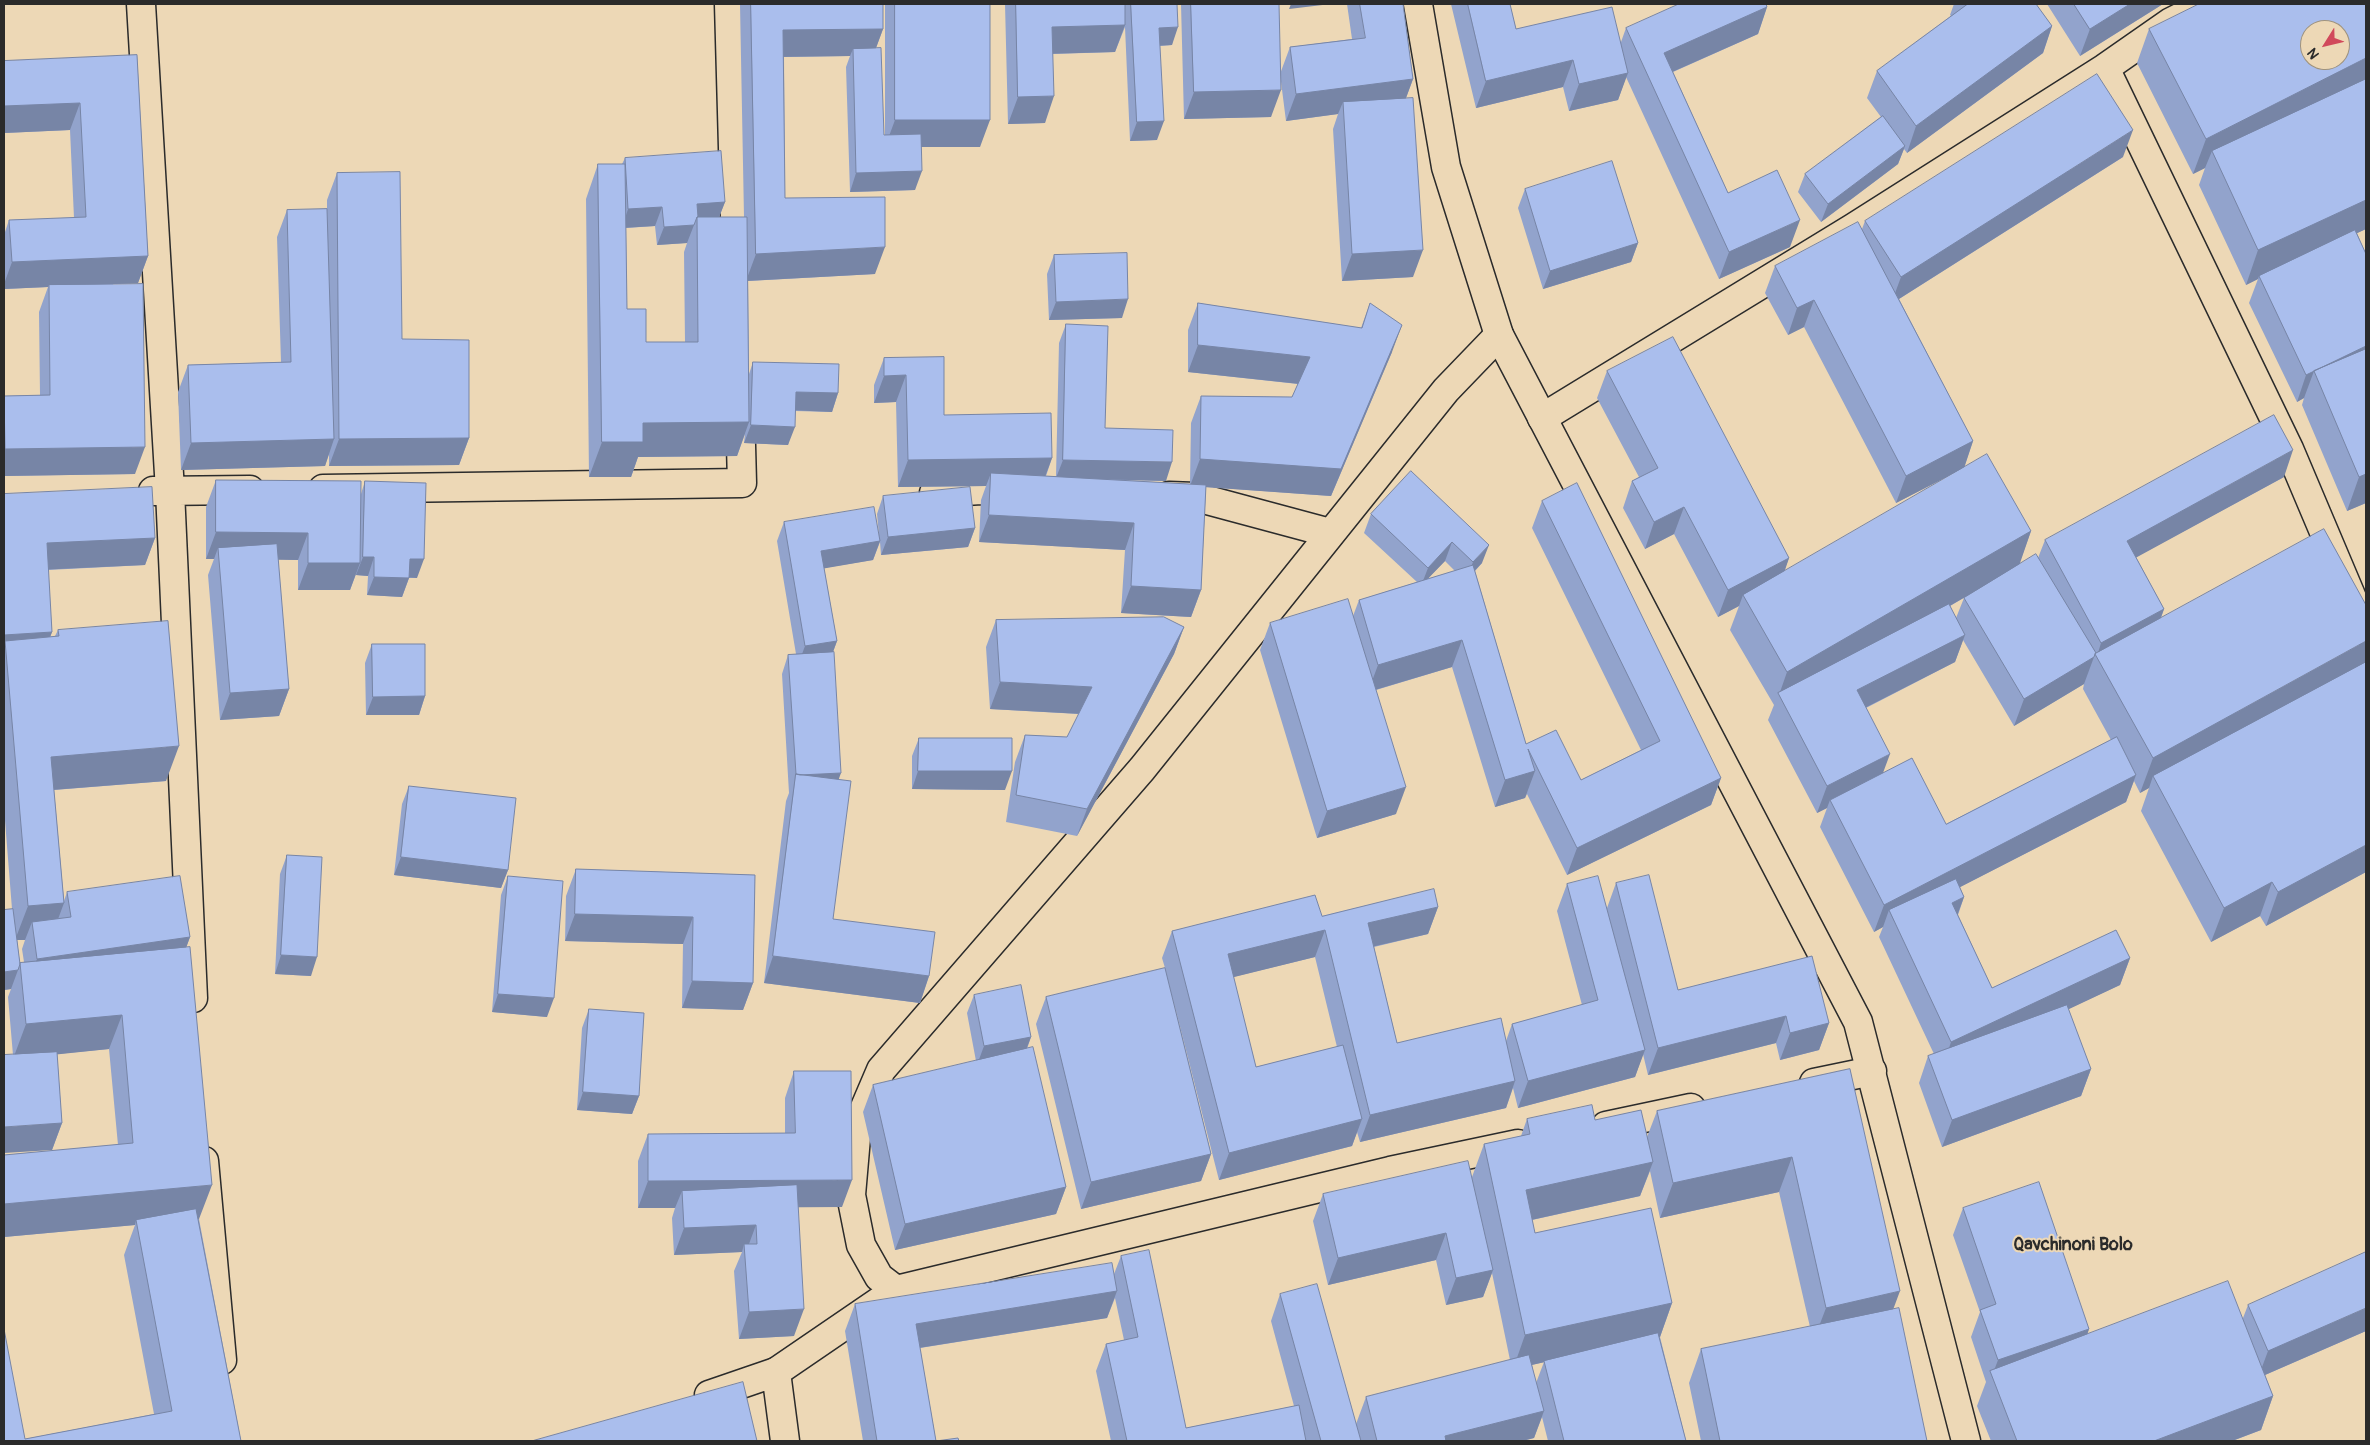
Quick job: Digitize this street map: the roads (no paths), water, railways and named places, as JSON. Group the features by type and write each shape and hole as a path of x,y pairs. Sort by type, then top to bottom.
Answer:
{"street":[{"path":"141,4 170,491 194,1020"},
{"path":"729,4 736,283"},
{"path":"1418,4 1446,167 1499,336 1858,1022 1966,1441"},
{"path":"1542,418 1853,228 2105,68 2171,22 2207,4"},
{"path":"2105,68 2289,449 2366,631"},
{"path":"896,1290 878,1278 861,1245 851,1196 857,1126 881,1070 1142,769 1446,390 1499,336"},
{"path":"131,492 742,483 739,383"},
{"path":"908,495 981,490 1050,492"},
{"path":"1148,495 1196,497 1330,533"},
{"path":"1785,1089 1872,1071"},
{"path":"1583,1131 1718,1103"},
{"path":"202,1138 224,1383"},
{"path":"685,1403 776,1372 896,1290 1390,1171 1544,1139"},
{"path":"776,1372 785,1441"}],"district":[{"name":"Qavchinoni Bolo","path":"2073,1245"}]}
